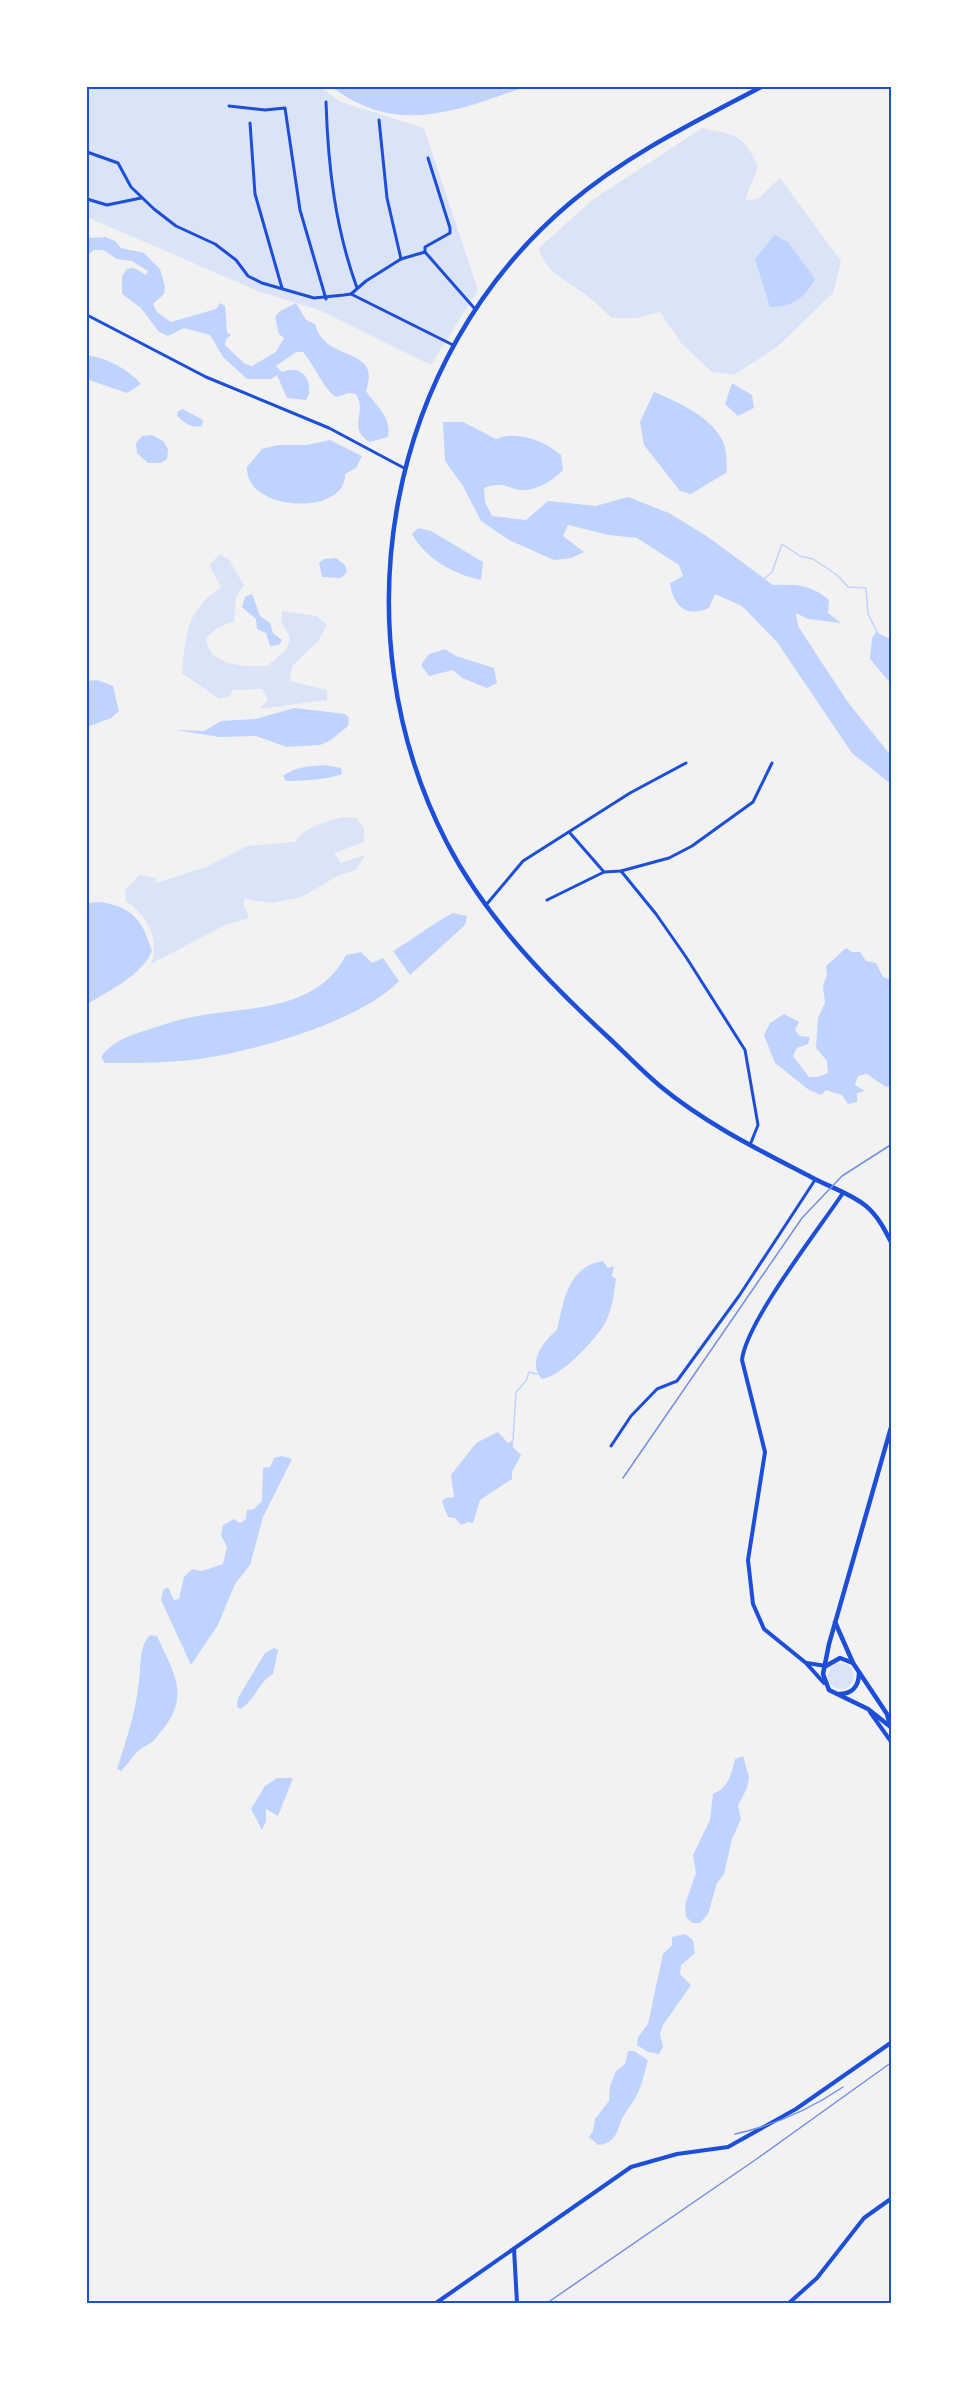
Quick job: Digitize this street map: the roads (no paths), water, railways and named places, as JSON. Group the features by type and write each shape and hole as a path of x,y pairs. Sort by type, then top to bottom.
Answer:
{"main road":[{"path":"761,87 678,130 596,182 544,227 510,263 475,309 453,345 421,417 404,468 391,539 388,579 390,649 398,705 420,782 437,823 461,868 486,905 532,961 659,1085 692,1113 868,1208 892,1244"},
{"path":"892,1424 835,1622 823,1674 828,1690 868,1709 892,1727"},
{"path":"835,1622 853,1663 887,1714 892,1727"},
{"path":"826,1666 840,1658 853,1663"},
{"path":"839,1694 848,1693 856,1687 858,1670"}],"street":[{"path":"326,102 330,185 345,254 357,288"},
{"path":"229,106 265,110 285,108 300,210 326,299"},
{"path":"379,120 387,198 401,260"},
{"path":"250,123 255,194 282,288"},
{"path":"87,152 118,163 131,187 141,198 176,226 215,244 236,260 248,276 314,298 326,299 351,294 401,260 425,252"},
{"path":"425,252 425,247 450,233 429,158"},
{"path":"87,199 107,205 141,198"},
{"path":"425,252 475,309"},
{"path":"351,294 453,345"},
{"path":"87,315 206,377 329,429 404,468"},
{"path":"486,905 523,861 570,833 630,792 686,763"},
{"path":"548,900 604,872 621,871 669,858 701,840 753,802 767,769 772,763"},
{"path":"570,833 604,872"},
{"path":"621,871 656,914 686,957 745,1050 758,1125 750,1145"},
{"path":"611,1446 630,1416 657,1389 677,1381 739,1296 816,1180"},
{"path":"824,1683 806,1663 764,1629 753,1604 748,1560 765,1452 742,1360 745,1345 765,1310 843,1193"},
{"path":"806,1663 826,1666"},
{"path":"868,1709 892,1743"},
{"path":"436,2303 631,2167 677,2154 728,2146 796,2109 892,2042"},
{"path":"789,2303 817,2278 864,2218 892,2198"},
{"path":"514,2249 514,2299 517,2303"}],"water":[{"path":"332,87 525,87 452,110 404,115 381,111 356,102"},
{"path":"774,235 788,242 815,279 797,300 778,307 770,307 755,259"},
{"path":"105,237 115,241 121,248 144,253 160,269 165,286 164,294 153,304 157,312 171,322 216,309 220,303 225,306 227,332 231,335 226,339 225,345 245,364 252,366 276,352 284,338 279,334 275,317 280,311 296,303 306,320 315,324 321,337 330,345 360,360 366,366 369,376 366,391 388,423 388,437 370,442 363,436 358,425 360,408 356,394 349,393 336,397 332,394 303,352 296,352 276,366 282,372 299,371 306,377 309,394 306,400 287,398 277,375 271,379 247,379 223,357 210,335 184,328 168,336 159,332 141,308 122,294 122,276 127,269 134,268 146,275 148,271 132,261 117,259 103,250 94,250 87,256 87,238"},
{"path":"87,355 117,365 141,384 127,393 89,380"},
{"path":"732,383 752,395 754,408 738,416 725,404"},
{"path":"654,392 673,400 704,419 724,444 727,472 691,494 680,491 644,445 640,422"},
{"path":"183,409 203,420 202,426 189,425 177,416 178,411"},
{"path":"443,422 463,422 496,439 513,436 530,438 547,445 561,455 563,470 541,486 525,490 502,485 484,488 485,502 492,516 526,520 548,501 596,506 628,497 669,513 708,537 773,585 803,586 829,600 828,613 841,623 808,619 796,613 798,626 847,701 892,757 892,785 852,753 777,642 742,606 715,594 709,608 694,612 682,608 674,598 670,583 683,576 679,565 637,538 609,535 568,525 563,536 584,552 571,558 554,560 509,540 481,521 463,486 445,461"},
{"path":"152,435 163,441 168,449 167,459 161,463 148,463 137,453 136,443 142,436"},
{"path":"330,440 362,456 356,468 345,474 341,488 330,497 296,504 278,501 262,493 251,482 247,467 262,449 278,445 307,445"},
{"path":"418,528 431,531 483,562 481,580 460,574 433,558 412,534"},
{"path":"336,558 345,565 347,572 341,578 322,577 319,563 324,559"},
{"path":"252,594 260,616 270,623 273,633 282,640 279,645 270,646 266,633 257,629 256,619 242,607 245,597"},
{"path":"876,632 892,640 892,685 870,659 872,638"},
{"path":"445,649 456,656 494,668 497,683 487,688 462,678 453,670 429,676 421,665 429,654"},
{"path":"97,680 113,686 119,711 111,718 87,727 87,681"},
{"path":"295,708 345,714 349,718 348,726 331,740 320,745 287,747 256,736 219,737 176,730 204,731 221,721 255,719"},
{"path":"325,765 341,768 342,774 300,781 286,781 283,776 297,769"},
{"path":"101,902 121,908 135,917 152,951 141,968 133,975 87,1004 87,903"},
{"path":"453,913 467,916 465,925 410,975 393,951"},
{"path":"846,948 852,952 860,952 866,961 876,963 883,977 892,980 892,1086 886,1087 867,1074 858,1076 855,1085 865,1091 857,1093 857,1102 848,1104 842,1095 826,1090 821,1095 809,1090 775,1063 764,1035 770,1023 784,1014 799,1022 795,1030 800,1036 810,1037 808,1044 797,1048 793,1056 809,1077 818,1077 828,1073 827,1061 816,1048 818,1018 825,1003 823,986 827,975 826,966"},
{"path":"361,952 372,963 383,958 399,981 360,1009 335,1021 254,1048 206,1058 168,1062 105,1063 101,1057 121,1040 170,1023 192,1017 278,1004 299,997 317,988 333,974 346,955"},
{"path":"603,1261 608,1268 614,1266 612,1276 616,1279 607,1320 568,1365 550,1377 542,1379 536,1367 536,1360 542,1346 557,1330 569,1287 582,1270 591,1264"},
{"path":"498,1432 508,1443 513,1440 513,1447 521,1455 512,1472 512,1479 480,1500 473,1523 468,1522 461,1525 455,1518 448,1517 442,1502 445,1498 454,1497 451,1475 476,1443"},
{"path":"282,1456 292,1459 263,1517 250,1565 235,1584 218,1625 191,1665 161,1600 163,1590 168,1587 174,1600 179,1599 184,1577 192,1569 202,1571 223,1564 227,1547 221,1535 223,1525 234,1519 240,1523 246,1519 247,1510 254,1509 262,1501 263,1468 270,1467 274,1458"},
{"path":"150,1635 157,1636 171,1665 177,1689 177,1701 166,1725 153,1741 140,1749 121,1771 117,1769 135,1707 142,1651"},
{"path":"274,1648 278,1650 273,1674 240,1709 237,1706 238,1698 265,1653"},
{"path":"743,1756 749,1777 747,1788 738,1806 741,1819 732,1839 724,1874 717,1883 708,1914 700,1923 693,1923 686,1917 685,1905 696,1873 693,1855 710,1820 713,1794 726,1784 735,1759"},
{"path":"277,1778 293,1778 278,1816 266,1809 266,1821 262,1830 251,1809 265,1786"},
{"path":"685,1934 693,1940 695,1953 681,1965 680,1974 691,1985 663,2025 660,2034 663,2047 659,2054 648,2052 637,2045 638,2037 648,2024 663,1954 672,1945 672,1937"},
{"path":"628,2051 634,2051 648,2060 642,2082 614,2137 605,2144 598,2145 589,2137 593,2131 595,2119 609,2101 610,2086 616,2071 625,2064"}],"waterway":[{"path":"764,579 772,572 782,544 800,556 813,559 837,575 848,587 866,588 868,614 878,634"},
{"path":"513,1440 516,1392 526,1381 529,1372 537,1374"}],"railway":[{"path":"623,1478 802,1218 842,1176 892,1144"},
{"path":"547,2303 758,2158 892,2062"},
{"path":"735,2134 792,2116 843,2087"}]}
